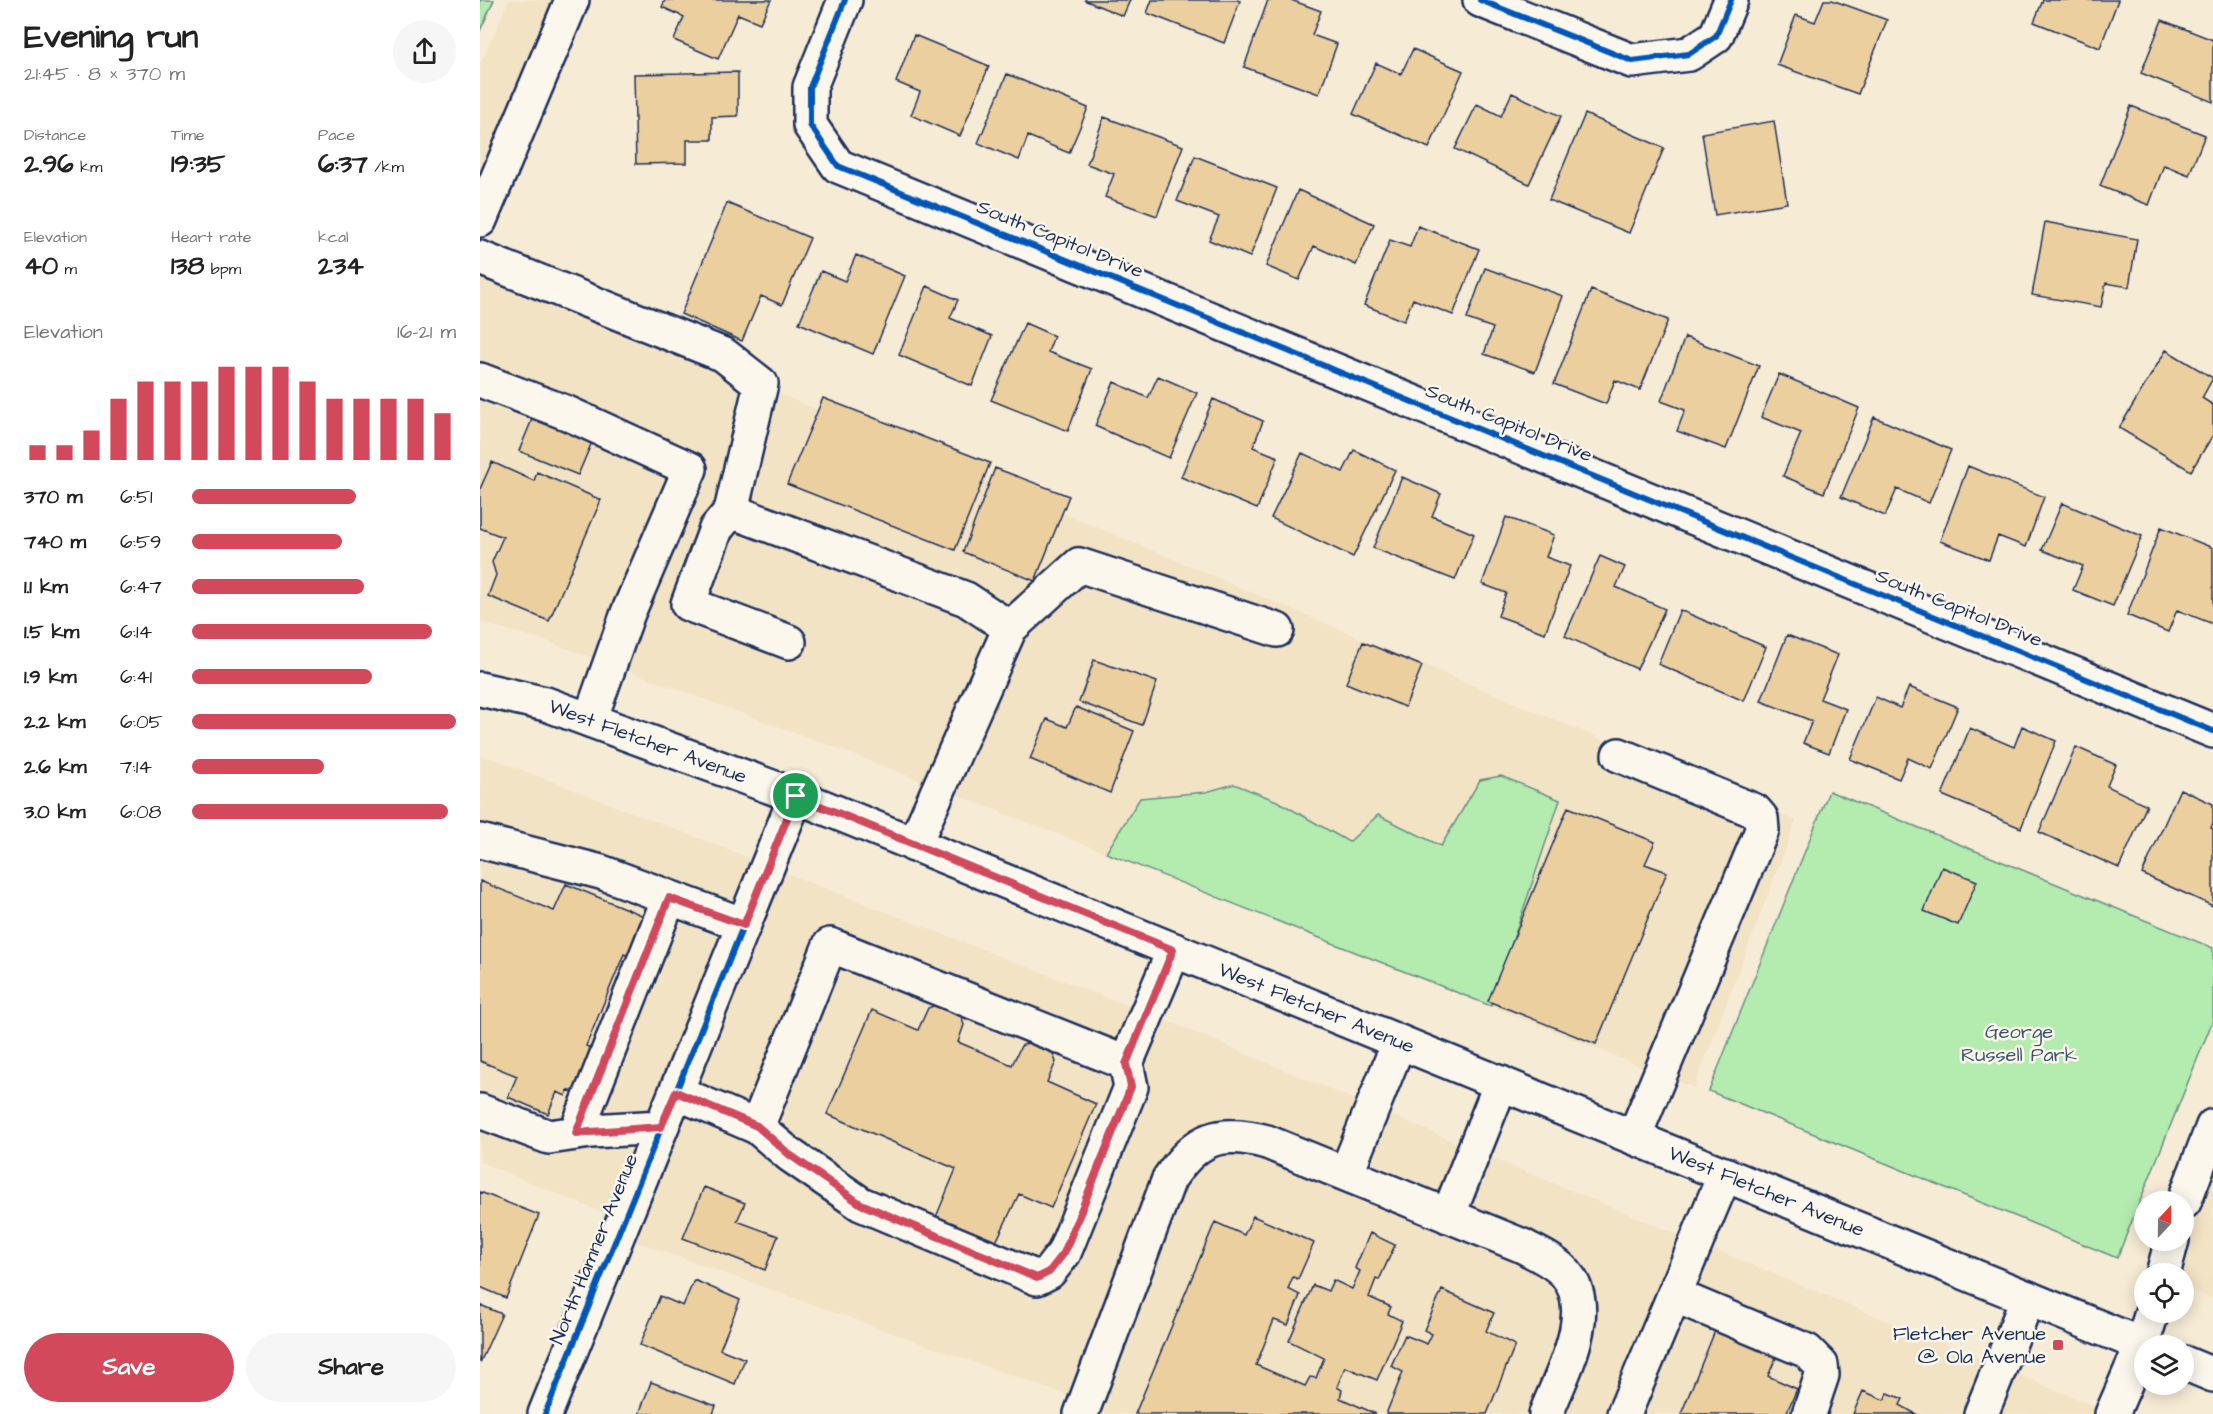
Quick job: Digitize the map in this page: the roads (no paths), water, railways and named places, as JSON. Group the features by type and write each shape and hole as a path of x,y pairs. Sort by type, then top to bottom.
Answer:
{"street":[{"path":"480,220 572,0"},
{"name":"South Capitol Drive","path":"845,0 810,87 810,125 838,166 2213,730"},
{"path":"1480,0 1632,61 1689,54 1716,36 1731,0"},
{"path":"480,258 724,356 760,384 731,511 716,529 688,604 789,642"},
{"path":"480,380 567,413 690,469 628,613 590,720"},
{"path":"731,511 966,598 1010,628"},
{"path":"914,845 1010,628 1079,565 1277,630"},
{"name":"West Fletcher Avenue","path":"480,689 546,704 796,796 2134,1342"},
{"path":"1619,755 1755,811 1761,818 1762,830 1634,1137"},
{"name":"North Hamner Avenue","path":"545,1414 796,796"},
{"path":"480,841 601,872 744,925"},
{"path":"576,1133 669,898"},
{"path":"757,1126 830,945 1126,1064"},
{"path":"676,1092 757,1126 790,1155 861,1204 1037,1278 1049,1272 1064,1253 1131,1087 1126,1064 1173,950"},
{"path":"1346,1174 1399,1042"},
{"path":"1448,1216 1501,1083"},
{"path":"480,1111 549,1137 661,1127"},
{"path":"2188,1191 2213,1126"},
{"path":"1081,1414 1168,1179 1181,1160 1194,1147 1230,1136 1249,1137 1267,1142 1523,1246 1549,1259 1566,1274 1576,1292 1579,1310 1571,1351 1546,1414"},
{"path":"1624,1414 1725,1174"},
{"path":"1674,1295 1807,1351 1821,1365 1822,1375 1809,1414"},
{"path":"1981,1414 2028,1298"},
{"path":"2112,1414 2134,1367"},
{"path":"2194,1367 2213,1375"}],"place":[{"name":"Fletcher Avenue @ Ola Avenue","path":"2058,1345"}],"park label":[{"name":"George Russell Park","path":"2019,1044"}]}
